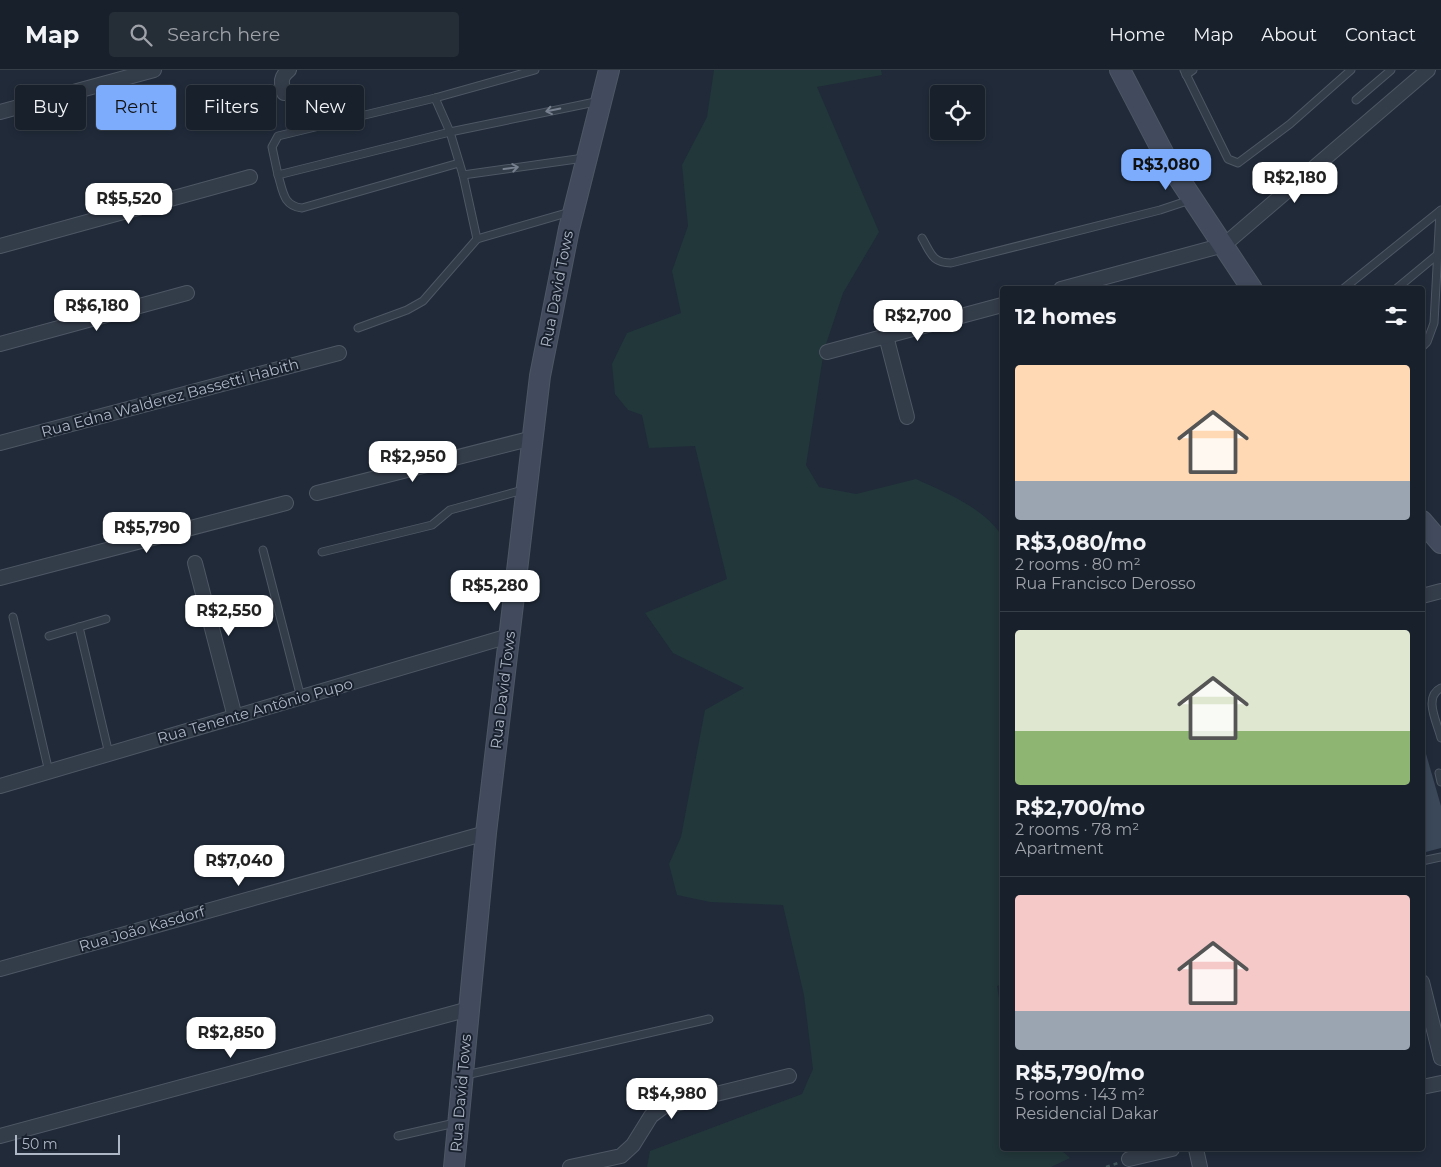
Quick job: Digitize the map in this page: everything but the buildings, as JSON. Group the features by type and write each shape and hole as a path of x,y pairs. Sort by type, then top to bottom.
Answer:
{"street":[{"path":"0,112 154,70"},
{"path":"284,93 281,82 284,74 289,70"},
{"name":"Rua David Tows","path":"454,1167 486,832 540,376 573,211 609,70"},
{"path":"1120,70 1168,162 1250,286"},
{"path":"1072,286 1224,245 1428,70"},
{"path":"0,246 250,177"},
{"path":"0,344 186,293"},
{"path":"827,352 1000,305"},
{"path":"886,336 907,417"},
{"name":"Rua Edna Walderez Bassetti Habith","path":"0,443 339,353"},
{"path":"317,493 533,438"},
{"path":"0,578 286,503"},
{"path":"1425,524 1441,543"},
{"path":"195,563 235,717"},
{"path":"1425,595 1441,591"},
{"name":"Rua Tenente Antônio Pupo","path":"0,786 510,636"},
{"name":"Rua João Kasdorf","path":"0,969 486,832"},
{"path":"1425,994 1441,1058"},
{"path":"0,1136 469,1009"},
{"path":"570,1167 621,1156 633,1146 651,1116 664,1108 788,1076"},
{"path":"1425,1086 1441,1083"},
{"path":"1128,1158 1162,1151"},
{"path":"1196,1151 1200,1167"}],"lane":[{"path":"459,163 302,208 292,207 287,203 272,147 278,136 435,98 535,70"},
{"path":"1193,70 1185,72 1228,159 1238,162 1290,124 1351,70"},
{"path":"1356,100 1391,70"},
{"path":"435,98 450,132 463,175 477,239"},
{"path":"278,175 450,132 601,101"},
{"path":"463,175 587,158"},
{"path":"922,238 934,258 941,263 951,263 1160,210 1193,199"},
{"path":"1425,344 1434,322 1441,210"},
{"path":"1347,286 1441,210"},
{"path":"358,328 408,310 423,301 477,239 573,211"},
{"path":"1400,286 1437,255"},
{"path":"322,552 432,525 450,510 527,489"},
{"path":"263,550 301,698"},
{"path":"13,617 49,772"},
{"path":"49,636 106,619"},
{"path":"79,627 109,754"},
{"path":"1441,688 1433,694 1431,701 1437,711 1441,738"},
{"path":"1439,773 1441,782"},
{"path":"1425,860 1441,857"},
{"path":"463,1076 709,1019"},
{"path":"398,1136 458,1123"}],"green space":[{"path":"714,70 881,70 882,75 817,87 879,232 843,293 824,350 806,465 819,487 856,494 916,479 974,509 985,517 1000,534 1000,985 997,986 1000,1005 1000,1151 1062,1151 1070,1158 1051,1167 647,1167 650,1151 802,1094 813,1069 804,995 783,905 710,902 677,895 669,864 681,837 705,710 744,688 673,653 645,613 727,579 695,446 649,448 642,415 628,410 615,394 612,364 627,333 681,313 672,271 688,226 682,165 707,117"}]}
